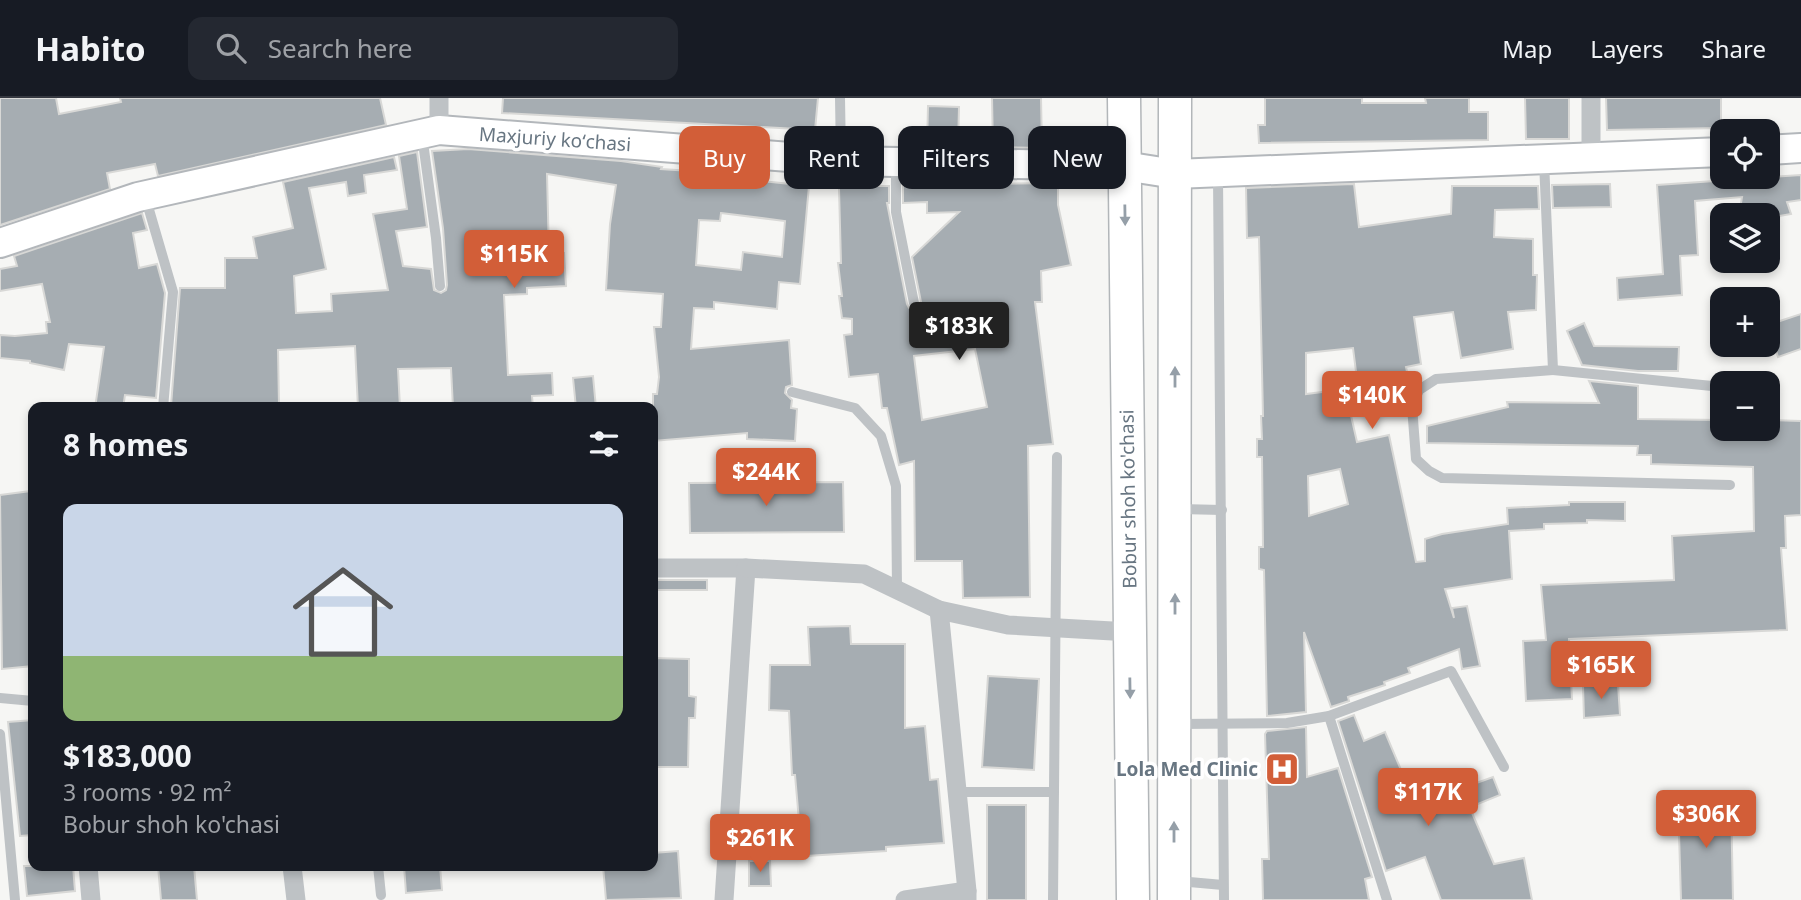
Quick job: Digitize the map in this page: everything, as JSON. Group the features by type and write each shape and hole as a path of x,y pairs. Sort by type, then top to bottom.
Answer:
{"main road":[{"name":"Bobur shoh ko'chasi","path":"1124,98 1124,126"},
{"path":"1174,890 1175,98"},
{"name":"Bobur shoh ko'chasi","path":"1124,189 1133,900"}],"street":[{"path":"430,132 439,98"},
{"path":"1591,98 1591,158"},
{"name":"Maxjuriy koʻchasi","path":"0,243 145,196 430,132 784,157"},
{"path":"1780,149 1801,148"},
{"name":"Maxjuriy koʻchasi","path":"1126,166 1175,174 1218,173 1710,153"},
{"name":"Maxjuriy koʻchasi","path":"884,162 1028,164"},
{"path":"658,568 746,568 864,574 939,610 1008,625 1130,632"},
{"path":"724,900 746,568"},
{"path":"905,900 967,896 939,610"},
{"path":"88,871 89,900"},
{"path":"293,871 296,900"}],"lane":[{"path":"840,98 840,126"},
{"path":"430,132 440,286"},
{"path":"1544,160 1553,370"},
{"path":"896,162 897,212 914,303"},
{"path":"1218,173 1224,900"},
{"path":"145,196 173,292 164,402"},
{"path":"1710,386 1553,370 1436,379 1419,390 1412,406 1416,458 1429,471 1443,478 1730,485"},
{"path":"792,392 855,408 881,436 896,486 897,589"},
{"path":"1053,900 1057,457"},
{"path":"1175,509 1222,510"},
{"path":"1174,724 1287,723 1329,716 1451,671 1504,767"},
{"path":"0,698 28,701"},
{"path":"1329,716 1387,900"},
{"path":"0,734 15,900"},
{"path":"957,792 1054,792"},
{"path":"378,871 380,895"},
{"path":"1174,890 1223,885"}],"building":[{"path":"0,98 56,98 59,114 121,102 120,98 380,98 386,125 158,176 155,164 107,173 110,189 0,225"},
{"path":"503,98 818,98 815,126 784,126 784,128 502,113"},
{"path":"992,98 1041,98 1042,126 1028,126 1028,148 1014,147 1014,126 993,126"},
{"path":"1265,98 1362,98 1362,103 1426,103 1425,98 1469,98 1469,112 1488,112 1488,140 1259,143 1258,125 1265,125"},
{"path":"1525,98 1569,98 1569,139 1526,139"},
{"path":"1606,98 1721,98 1721,119 1710,119 1710,128 1607,130"},
{"path":"928,106 959,107 959,126 928,126"},
{"path":"468,149 621,161 662,167 661,169 679,170 679,189 770,189 770,182 784,183 784,189 809,189 800,284 779,282 777,309 714,302 714,309 694,308 691,349 789,340 792,385 786,387 785,393 792,400 791,408 797,409 795,441 747,439 747,433 658,441 658,402 653,402 659,377 654,327 661,327 663,294 606,290 610,224 616,185 547,174 549,254 564,253 566,286 527,288 527,294 504,295 508,375 552,373 553,395 532,396 532,402 453,402 451,368 398,369 400,402 358,402 355,346 278,350 279,402 171,402 180,288 225,288 225,258 257,258 253,237 293,228 283,182 394,157 397,170 364,175 366,193 348,196 346,182 309,188 326,269 294,276 296,313 332,311 331,294 388,290 373,214 407,209 399,156 417,152 427,227 396,231 403,266 431,269 434,290 441,293 446,290 443,228 432,151","holes":["721,213 785,221 782,257 743,252 741,270 696,265 699,220 720,221"]},
{"path":"1801,175 1801,200 1787,202 1791,214 1780,216 1780,203 1741,203 1742,197 1695,201 1698,255 1680,256 1682,295 1618,300 1617,278 1663,274 1657,185 1710,181 1710,189 1780,189 1780,176"},
{"path":"1028,183 1028,189 1058,189 1058,205 1071,265 1041,271 1042,302 1035,302 1053,444 1028,446 1030,597 963,598 962,561 915,561 914,461 899,465 887,408 882,408 878,374 849,377 844,335 852,334 852,319 842,318 839,296 842,296 838,263 841,263 839,189 884,189 884,186 889,186 887,203 907,304 915,310 921,302 912,257 959,212 927,213 927,202 903,203 903,189 1014,189 1014,184","holes":["975,349 987,407 922,420 914,356"]},
{"path":"1354,184 1359,227 1451,214 1452,186 1538,186 1539,209 1495,210 1494,237 1533,239 1533,275 1537,275 1536,310 1508,312 1513,349 1461,358 1453,312 1414,317 1421,364 1406,367 1409,381 1378,385 1380,401 1360,403 1353,348 1306,353 1306,394 1345,389 1357,442 1389,435 1416,562 1425,561 1425,539 1508,524 1507,508 1569,505 1569,502 1625,502 1625,521 1587,520 1587,523 1544,524 1544,529 1509,531 1512,579 1445,589 1454,618 1452,608 1467,606 1480,666 1462,669 1459,649 1408,668 1410,673 1384,682 1385,685 1348,697 1349,701 1331,707 1304,632 1306,712 1267,716 1264,570 1259,569 1259,547 1263,547 1262,457 1257,457 1257,439 1262,439 1263,416 1259,237 1247,238 1246,188","holes":["1340,469 1348,504 1309,516 1308,476"]},
{"path":"1610,184 1611,207 1553,208 1552,185"},
{"path":"142,213 147,230 133,233 139,268 157,264 165,293 156,398 125,395 124,402 96,402 104,347 69,344 64,370 30,361 0,358 0,335 47,333 46,322 50,322 42,284 0,291 0,269 17,266 14,256"},
{"path":"1801,314 1801,349 1780,356 1780,321"},
{"path":"1584,323 1594,346 1679,347 1678,371 1638,371 1582,365 1567,331"},
{"path":"593,376 595,402 575,402 573,378"},
{"path":"1589,381 1638,386 1638,419 1710,420 1710,441 1780,441 1780,420 1801,421 1801,515 1785,516 1786,548 1781,548 1787,630 1569,639 1572,699 1526,701 1523,641 1546,640 1541,585 1674,580 1672,536 1754,531 1753,467 1651,464 1651,455 1637,455 1638,446 1427,443 1427,426 1508,407 1507,402 1599,403"},
{"path":"843,482 844,532 690,533 689,483"},
{"path":"28,491 28,666 2,669 0,495"},
{"path":"658,580 707,580 707,590 658,590"},
{"path":"850,626 851,644 905,644 905,728 925,726 930,780 938,779 944,843 886,847 886,851 756,859 757,819 799,821 795,775 792,775 789,711 769,710 770,665 810,665 808,627"},
{"path":"658,658 689,659 689,696 696,697 695,718 689,718 688,767 658,767"},
{"path":"988,676 1039,679 1034,770 982,767"},
{"path":"1618,684 1620,715 1584,718 1583,686"},
{"path":"1354,715 1364,741 1385,732 1404,777 1410,774 1423,806 1432,802 1435,808 1464,794 1494,864 1524,858 1532,900 1441,900 1425,857 1386,871 1338,721"},
{"path":"28,720 28,835 20,836 8,722"},
{"path":"1306,727 1307,777 1338,768 1372,877 1365,879 1369,900 1263,900 1262,859 1269,859 1265,734 1267,731"},
{"path":"1493,777 1500,795 1473,806 1465,787"},
{"path":"1731,799 1733,900 1681,900 1678,800"},
{"path":"987,805 1026,805 1026,900 987,900"},
{"path":"678,851 681,898 606,900 603,871 658,871 658,853"},
{"path":"749,861 770,861 771,886 749,886"},
{"path":"24,866 28,866 28,871 73,871 75,891 27,896"},
{"path":"158,871 194,871 197,900 161,900"},
{"path":"404,871 440,871 442,890 406,893"}],"place":[{"name":"Lola Med Clinic","path":"1282,769"}]}
